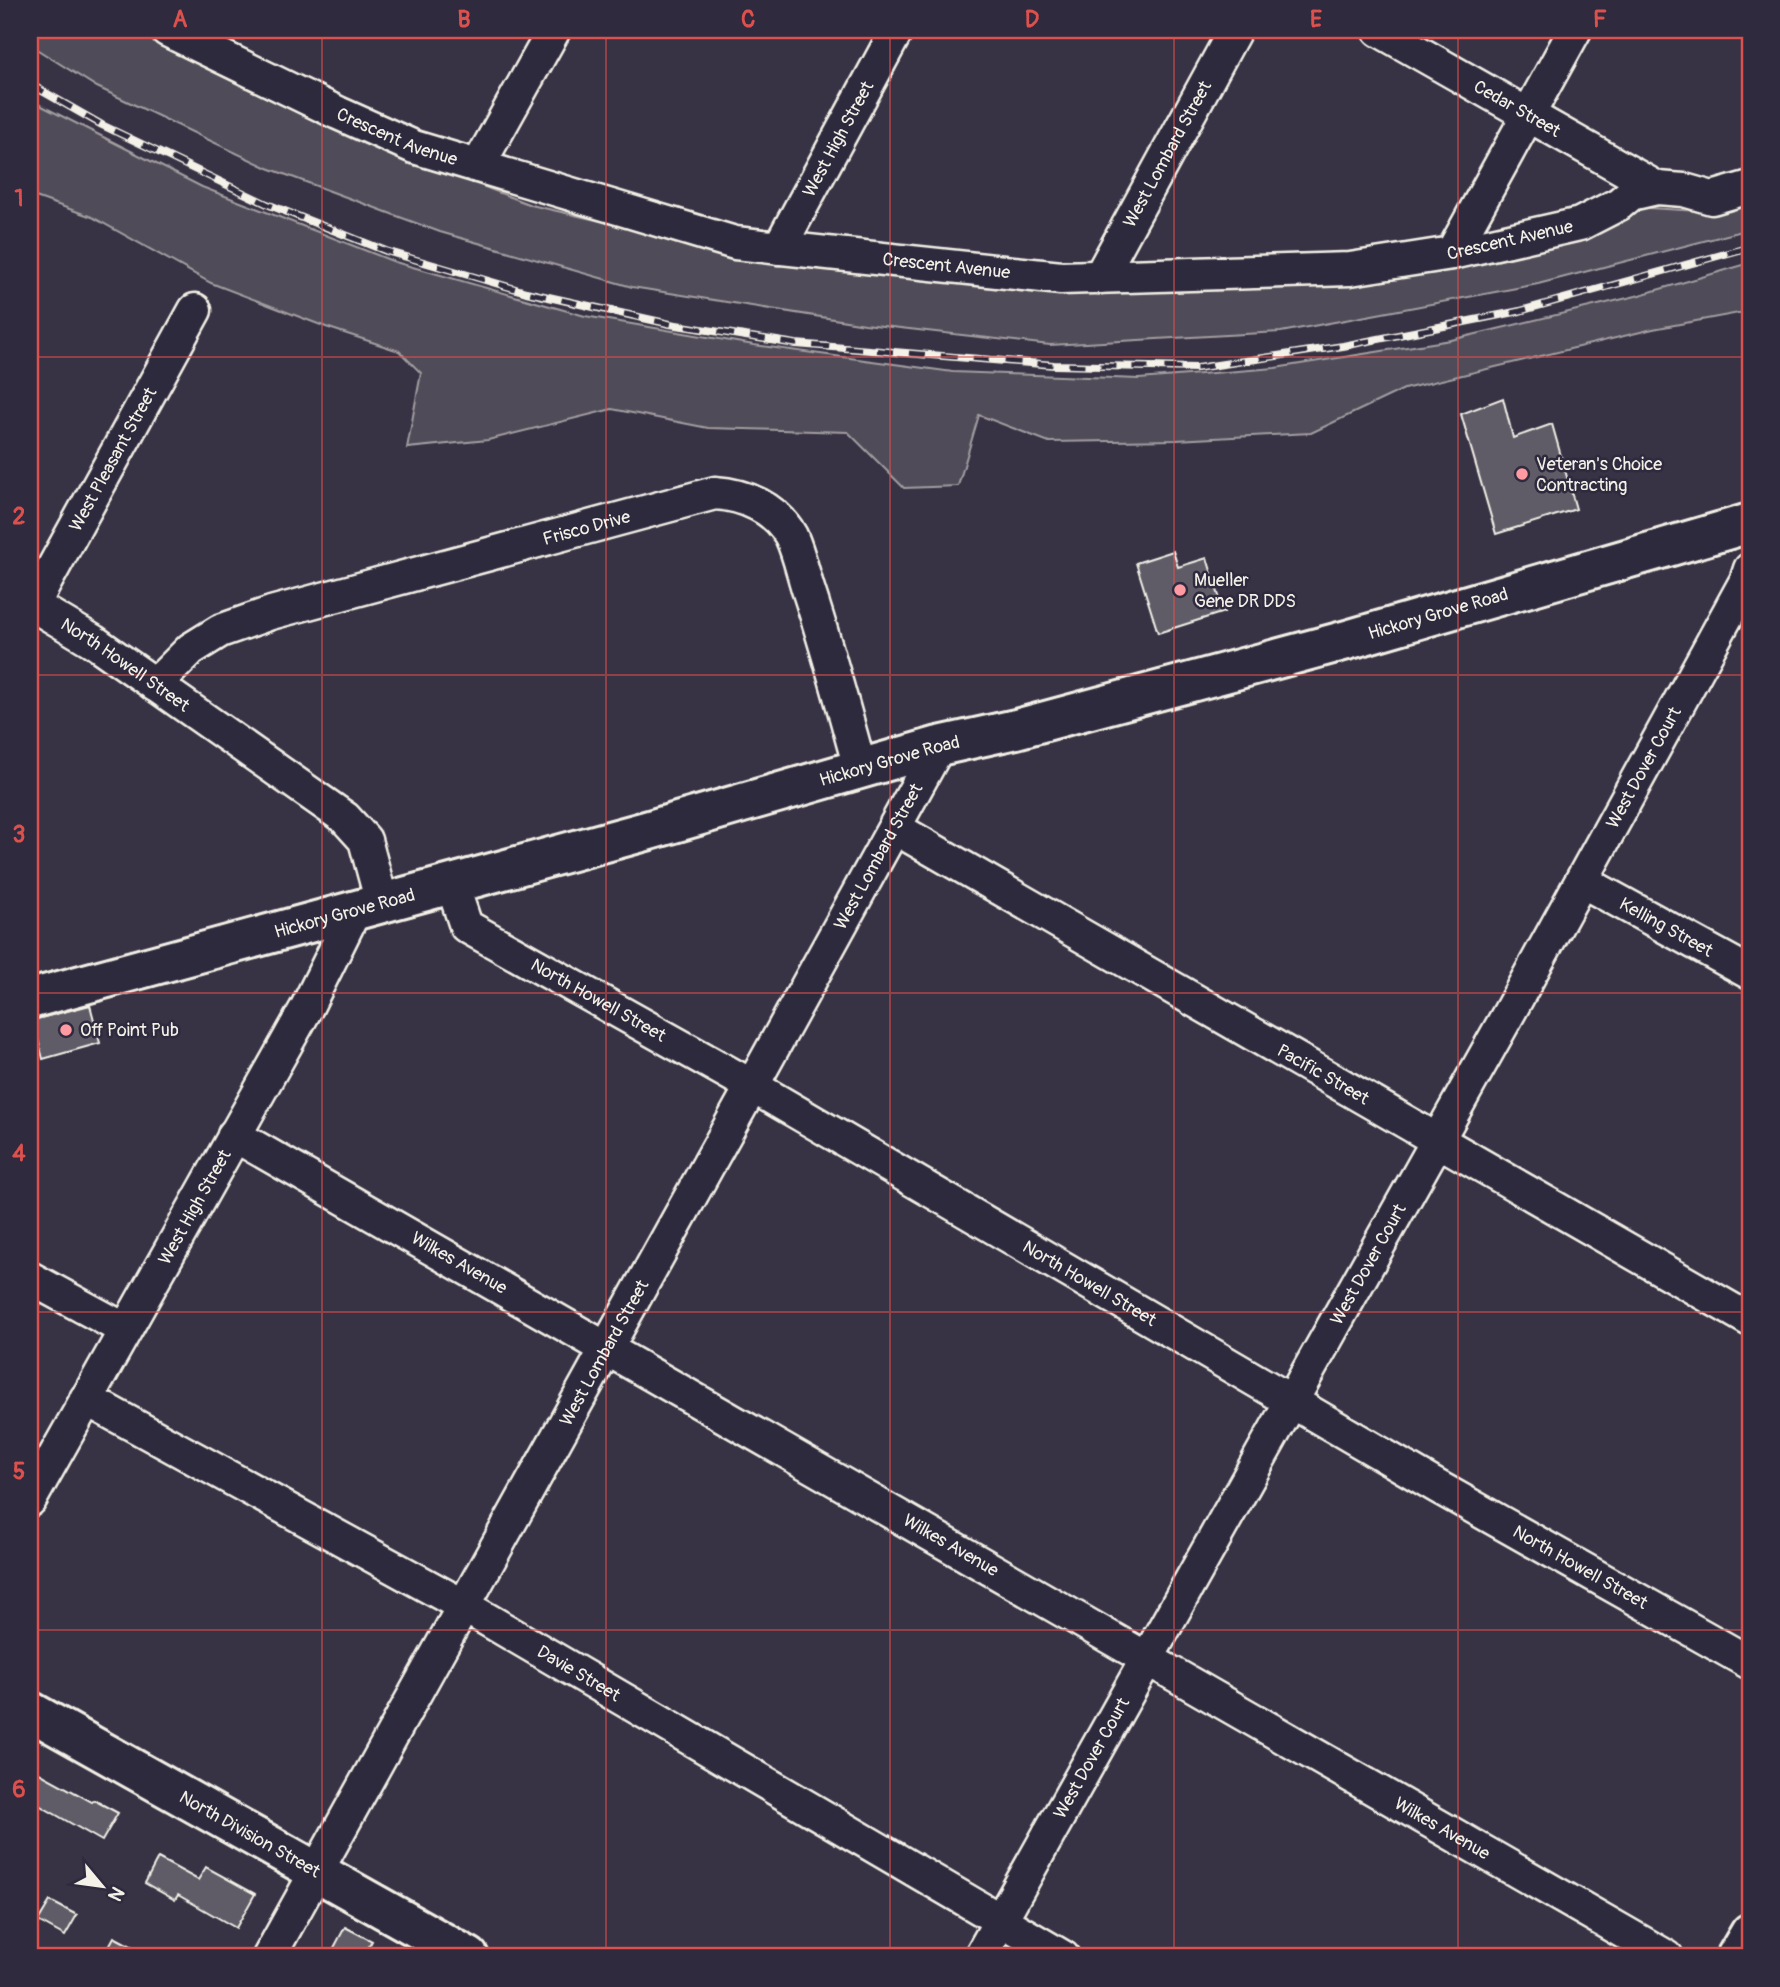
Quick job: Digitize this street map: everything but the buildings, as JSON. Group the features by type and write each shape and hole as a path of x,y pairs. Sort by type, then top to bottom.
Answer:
{"main road":[{"name":"Hickory Grove Road","path":"30,999 646,831 939,746 1016,729 1348,640 1750,523"},
{"name":"North Division Street","path":"30,1711 469,1957"},
{"path":"1737,1957 1750,1933"}],"street":[{"name":"Crescent Avenue","path":"167,30 204,38 414,147 735,243 1061,278 1350,269 1452,253 1580,223 1619,204 1631,194 1657,188 1684,190 1712,198 1750,187"},
{"path":"478,166 554,30"},
{"name":"West High Street","path":"779,248 897,30"},
{"name":"West Lombard Street","path":"1100,277 1235,30"},
{"name":"Cedar Street","path":"1379,30 1657,188"},
{"path":"1452,253 1575,30"},
{"name":"West Pleasant Street","path":"33,598 195,310"},
{"name":"Frisco Drive","path":"155,685 191,649 220,631 271,613 715,493 739,495 757,502 790,535 818,620 860,768"},
{"name":"West Dover Court","path":"980,1957 1438,1141 1746,581 1750,569"},
{"name":"North Howell Street","path":"33,598 345,818 365,840 368,907"},
{"name":"West Lombard Street","path":"268,1957 939,746"},
{"name":"Pacific Street","path":"895,828 1750,1320"},
{"name":"Kelling Street","path":"1582,881 1750,974"},
{"name":"North Howell Street","path":"452,884 466,926 752,1086 1450,1494 1750,1663"},
{"name":"West High Street","path":"30,1500 234,1135 368,907"},
{"name":"Wilkes Avenue","path":"234,1135 608,1346 1147,1660 1667,1957"},
{"path":"30,1278 124,1329"},
{"name":"Davie Street","path":"86,1399 464,1606 1063,1957"}],"shaded area":[{"path":"30,30 136,30 207,68 410,158 531,205 726,250 1298,282 1632,207 1716,212 1750,197 1750,229 1538,284 1281,332 1050,345 865,324 632,287 440,232 268,168 97,87 30,45"},
{"path":"30,100 202,187 395,262 585,316 754,345 953,372 1139,379 1275,368 1451,340 1636,296 1750,263 1750,311 1653,329 1404,389 1311,433 1176,440 1049,442 979,415 958,486 904,488 848,432 708,428 612,409 488,440 407,448 421,373 399,351 326,327 211,283 92,217 30,195"}],"railway":[{"path":"30,84 102,125 267,204 386,251 526,292 670,324 796,344 1054,365 1197,368 1343,346 1520,311 1750,247"}],"place":[{"name":"Veteran's Choice Contracting","path":"1522,474"},
{"name":"Mueller Gene DR DDS","path":"1180,590"},
{"name":"Off Point Pub","path":"66,1030"}]}
